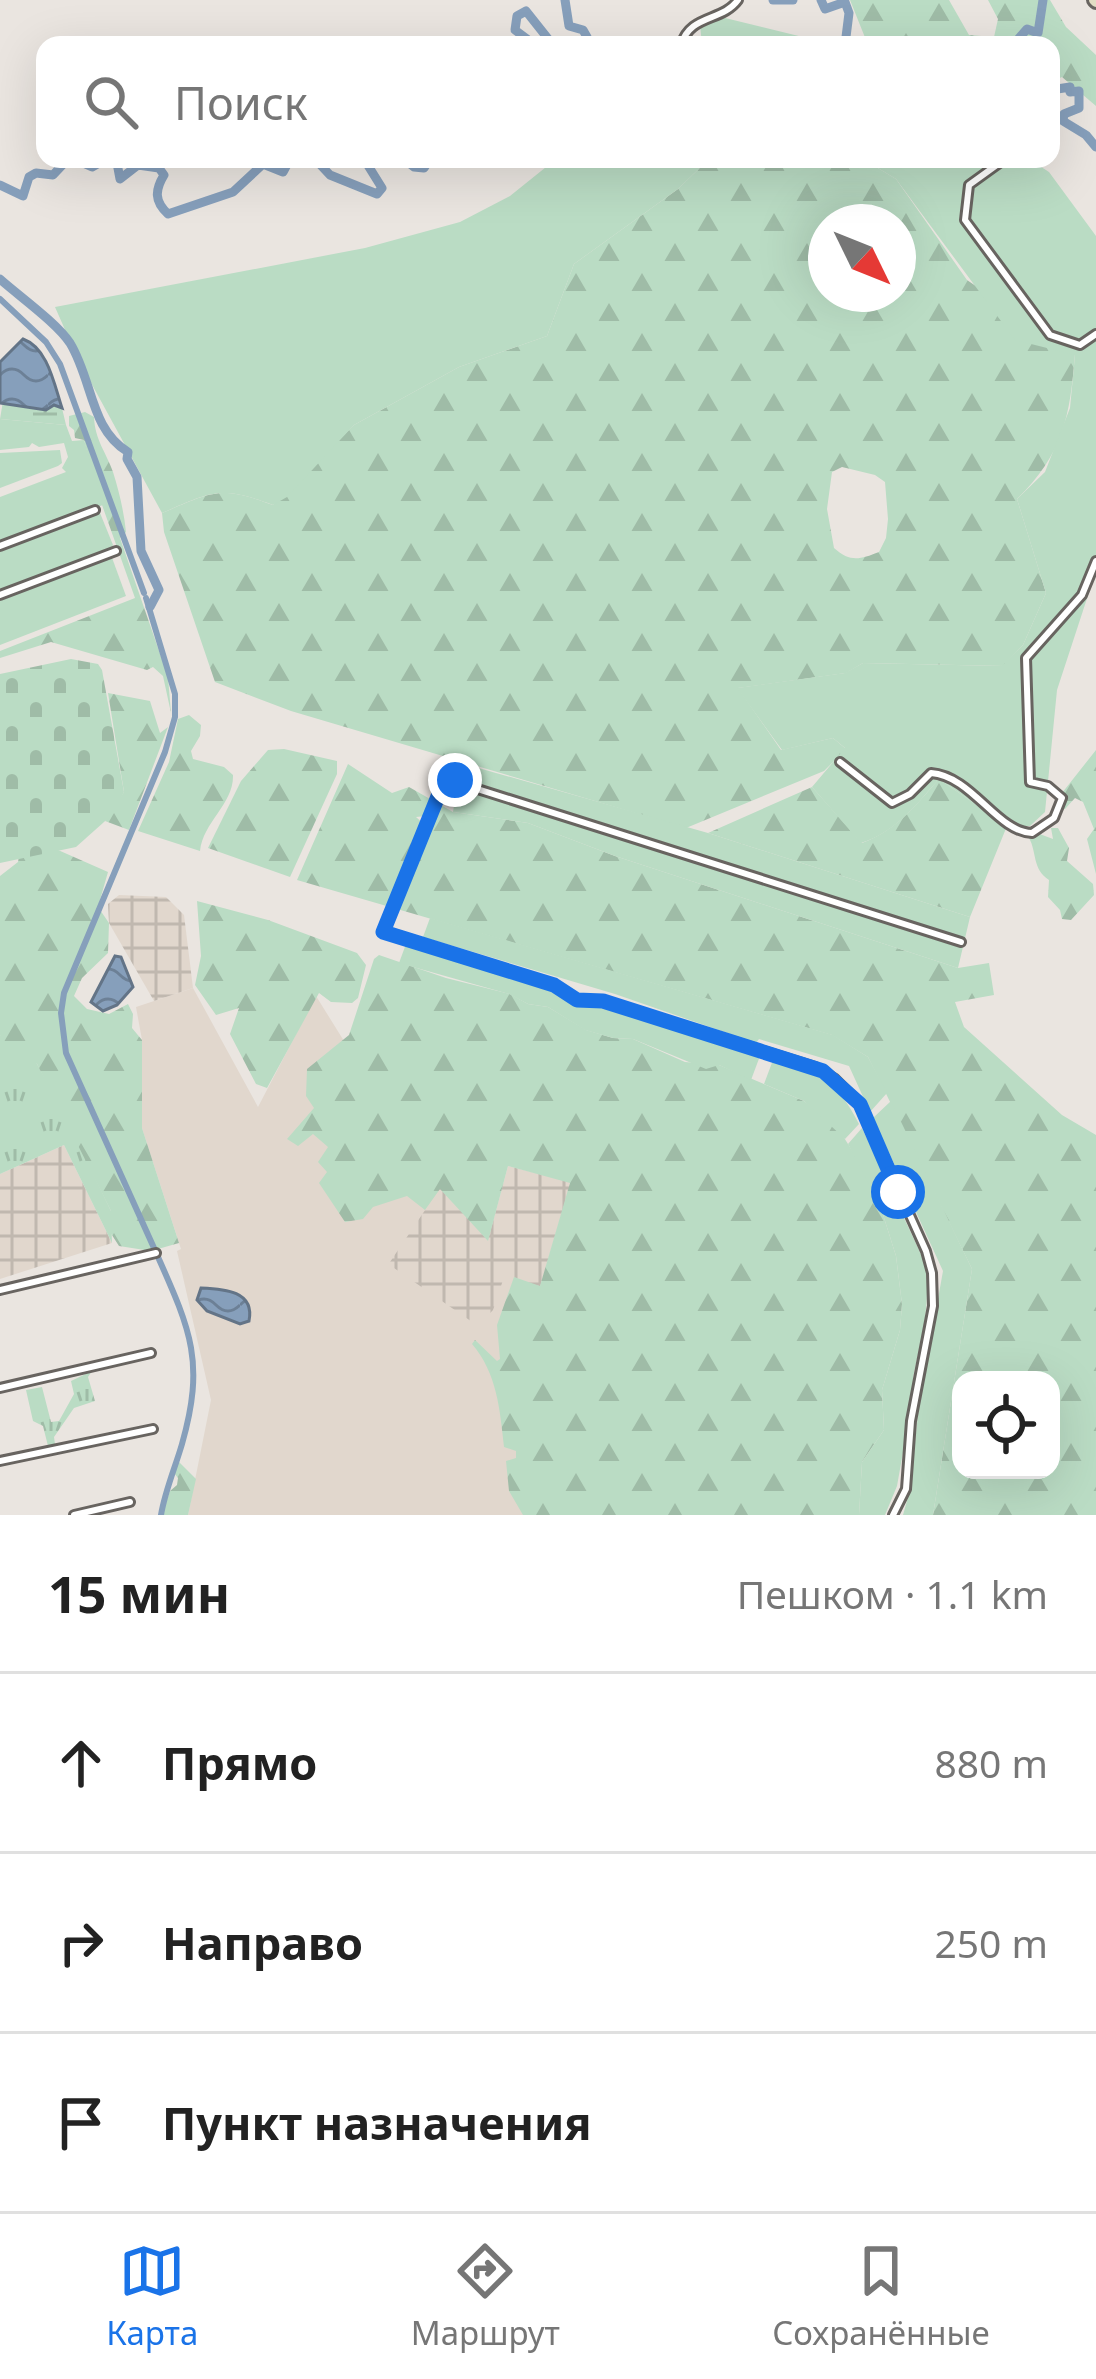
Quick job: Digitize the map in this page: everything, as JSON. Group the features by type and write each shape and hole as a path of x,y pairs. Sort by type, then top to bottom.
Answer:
{"street":[{"path":"686,36 692,26 733,8 738,0"},
{"path":"993,168 969,185 965,220 1050,335 1080,345 1096,334"},
{"path":"0,546 95,510"},
{"path":"0,595 116,551"},
{"path":"840,762 892,803 910,794 931,773 939,773 971,791 1017,831 1032,833 1045,826 1057,814 1062,798 1048,786 1030,782 1026,658 1082,595 1096,561"},
{"path":"893,1515 906,1489 910,1421 932,1322 932,1273 856,1098 815,1067 603,1001 577,1000 554,985 383,932 441,789 448,780 455,780 962,942"},
{"path":"0,1290 156,1253"},
{"path":"0,1388 152,1354"},
{"path":"0,1461 153,1429"},
{"path":"74,1515 130,1502"}],"shaded area":[{"path":"119,895 166,897 184,915 193,988 154,1001 109,923 108,904"},
{"path":"193,988 258,1107 316,996 344,1041 540,1287 569,1515 188,1515 211,1400 177,1251 181,1249 142,1128 142,1040 136,1007"},
{"path":"64,1145 112,1243 0,1279 0,1174"},
{"path":"508,1166 571,1182 540,1287 505,1274 493,1310 478,1326 390,1262 440,1188 488,1240"}],"green space":[{"path":"850,0 949,0 969,35 982,36 864,36"},
{"path":"988,0 1050,0 1066,27 1096,55 1096,106 1062,77 1060,36 994,36 998,19"},
{"path":"721,17 799,36 701,36 700,25"},
{"path":"545,168 700,168 574,264 547,336 459,367 354,425 287,497 273,505 227,493 162,513 55,307 365,248 460,222 510,196"},
{"path":"700,168 878,168 896,179 914,204 808,204 808,312 916,312 916,207 967,280 1075,354 1061,433 1045,466 1017,499 1046,593 1023,645 1003,666 863,663 846,673 738,688 781,750 833,738 846,749 824,771 686,828 291,711 215,682 164,532 162,513 228,493 273,505 354,425 459,367 547,336 574,264","holes":["842,467 885,482 888,519 879,552 845,556 834,548 827,509 832,472"]},
{"path":"878,168 1043,168 1096,236 1096,571 1057,690 1045,812 1030,826 1007,826 939,779 895,825 861,843 812,787 845,748 833,738 782,750 737,688 845,673 863,663 1002,666 1023,645 1046,593 1017,499 1045,472 1070,408 1075,355 1015,340 896,179"},
{"path":"3,401 43,407 54,404 62,408 66,425 0,419"},
{"path":"85,412 94,417 115,479 126,532 120,538 168,677 171,713 163,676 153,667 147,670 51,642 0,658 0,651 135,598 84,440 75,438 69,426 69,416"},
{"path":"0,419 66,425 72,441 84,440 103,505 0,543 0,497 66,472 62,468 68,457 64,443 0,450"},
{"path":"60,450 58,466 0,488 0,453"},
{"path":"100,513 113,545 110,551 0,592 0,548"},
{"path":"111,555 126,596 0,645 0,598"},
{"path":"71,659 98,664 102,670 124,792 113,814 76,847 0,863 0,674"},
{"path":"108,693 150,701 160,733 168,727 129,830 105,821 124,792"},
{"path":"189,715 201,725 191,751 193,759 224,767 233,775 229,795 200,851 138,831 169,762 178,719"},
{"path":"268,750 337,761 337,774 290,877 208,848 241,781"},
{"path":"1096,750 1096,874 1087,839 1094,829 1083,802 1075,798 1065,809 1059,808 1062,793"},
{"path":"461,763 708,833 970,917 958,968 528,823 453,812"},
{"path":"348,764 392,793 409,787 453,812 528,823 958,968 989,963 994,995 955,1002 964,1027 1062,1115 1096,1135 1096,1515 933,1515 952,1395 952,1479 1060,1479 1060,1371 956,1371 972,1269 868,1057 832,1035 397,909 435,815 416,817 425,825 390,907 297,880"},
{"path":"939,779 1007,826 970,917 708,833 812,787 862,843 895,824"},
{"path":"1051,828 1058,828 1069,848 1067,861 1093,884 1094,895 1071,920 1062,919 1048,897 1049,880 1037,866 1029,838 1037,833 1053,839"},
{"path":"20,849 58,850 108,872 98,907 109,923 108,953 82,978 74,996 87,1009 109,1014 128,1004 133,1014 132,1028 142,1040 142,1128 179,1243 151,1251 119,1246 110,1232 111,1211 37,1064 9,1055 0,1035 0,876 18,862"},
{"path":"197,901 268,920 357,953 366,965 358,998 352,1003 331,1002 319,993 267,1088 256,1084 230,1034 239,1008 216,1015 195,985 201,956"},
{"path":"430,918 833,1035 868,1057 887,1093 870,1112 849,1066 759,1039 756,1043 615,994 423,937"},
{"path":"406,944 499,971 498,975 565,995 571,1001 631,1014 760,1056 751,1080 719,1065 706,1069 633,1039 585,1030 548,1007 399,963"},
{"path":"379,955 548,1007 586,1030 633,1039 685,1062 719,1065 804,1101 838,1128 880,1205 896,1256 902,1304 900,1330 882,1390 884,1430 862,1462 859,1515 523,1515 509,1491 506,1461 516,1458 516,1451 504,1447 492,1380 472,1344 475,1340 500,1359 497,1325 514,1277 540,1286 570,1183 508,1166 488,1241 440,1189 425,1210 407,1196 373,1207 363,1219 345,1222 319,1183 327,1172 318,1162 328,1147 313,1134 298,1146 287,1139 314,1108 306,1096 307,1069 349,1035"},
{"path":"0,1035 37,1064 60,1105 111,1211 112,1243 64,1145 0,1174"},
{"path":"773,1060 825,1081 843,1097 859,1124 845,1139 804,1101 764,1084"},
{"path":"891,1101 972,1269 956,1371 952,1371 933,1515 903,1515 943,1271 873,1118"},
{"path":"862,1128 926,1265 927,1281 897,1486 885,1515 859,1515 862,1462 884,1430 882,1390 900,1330 902,1304 896,1256 880,1205 848,1144"},
{"path":"92,1371 88,1377 95,1401 74,1408 54,1437 55,1444 48,1446 43,1426 33,1421 26,1390 42,1387 51,1422 59,1421 74,1394 71,1381"},
{"path":"179,1462 196,1479 188,1515 162,1515 177,1485 174,1473"}],"water":[{"path":"23,339 44,358 62,408 0,403 0,362"},
{"path":"115,956 121,957 133,987 117,1005 103,1011 91,1002"},
{"path":"201,1288 243,1298 249,1321 240,1324 207,1311 197,1300"}],"waterway":[{"path":"565,0 569,26 586,36"},
{"path":"773,0 793,0"},
{"path":"821,0 825,9 845,2 849,13 846,36"},
{"path":"1021,36 1027,29 1038,33 1043,0"},
{"path":"523,36 515,30 517,16 526,11 546,36"},
{"path":"1060,89 1079,91 1079,108 1064,114 1063,121 1096,147"},
{"path":"0,185 23,196 29,177 53,175 60,168"},
{"path":"118,168 120,179 134,168"},
{"path":"159,168 164,175 158,200 168,214 233,192 259,168"},
{"path":"273,168 283,172 285,168"},
{"path":"323,168 377,194 382,188 370,168"},
{"path":"0,279 70,343 106,431 128,452 137,477 141,551 159,590 150,607"},
{"path":"0,299 46,342 60,364 144,593"},
{"path":"146,598 175,694 175,717 165,752 64,993 61,1013 66,1053 154,1248"},
{"path":"158,1257 186,1327 193,1369 189,1416 161,1515"}],"route":[{"path":"455,780 448,780 441,789 383,932 554,985 577,1000 603,1001 823,1071 860,1104 898,1192"}]}
